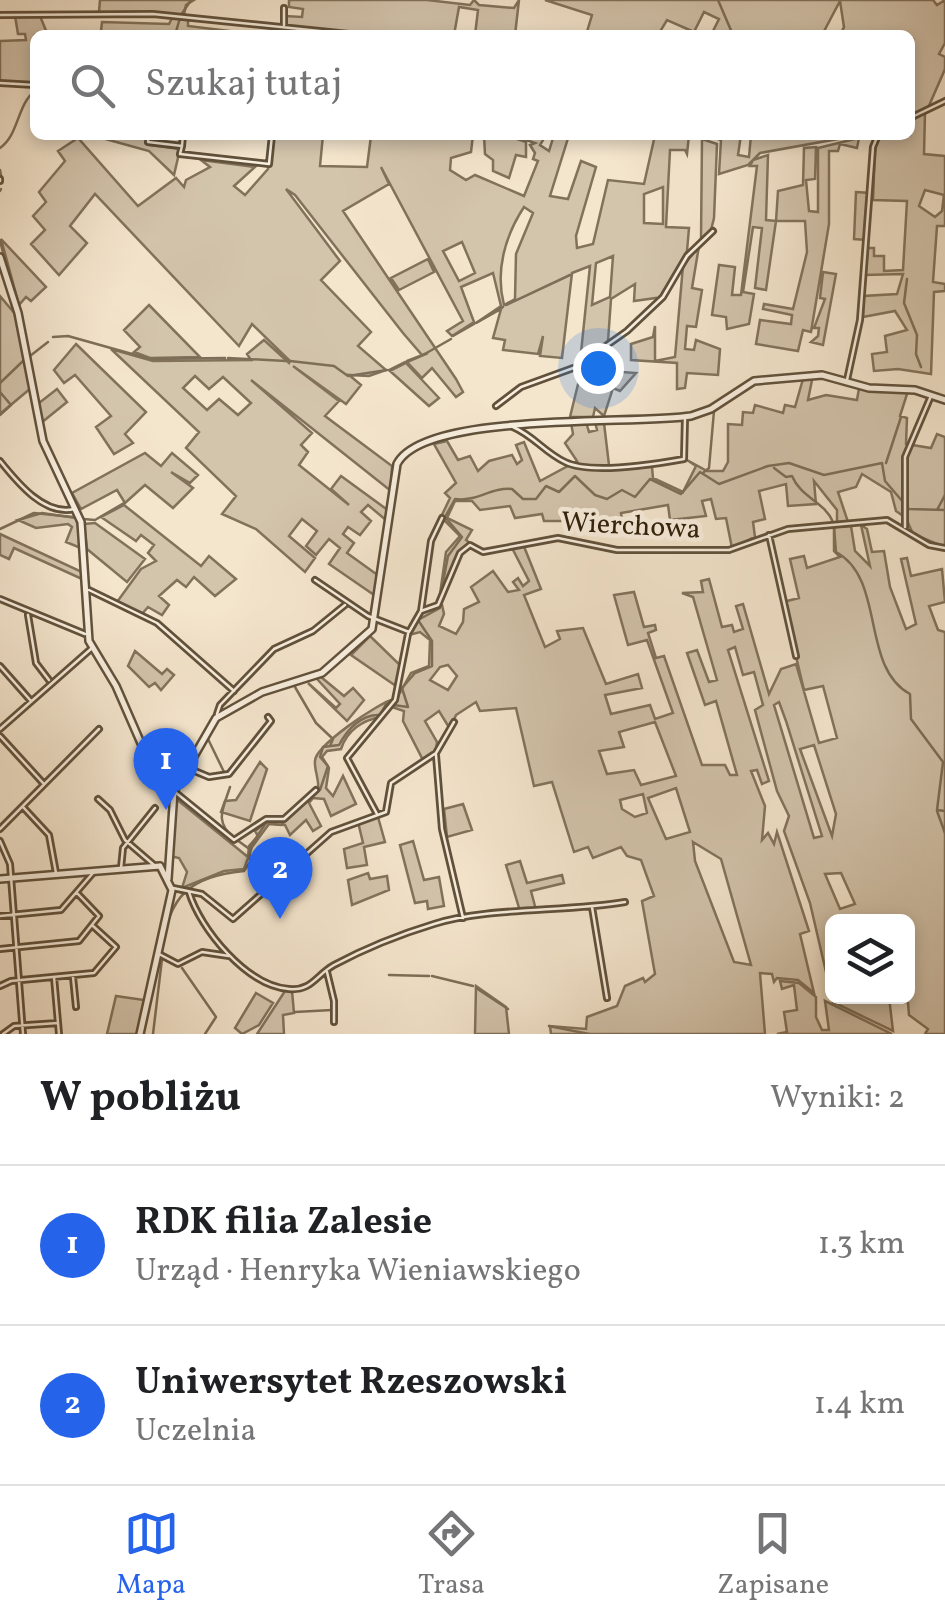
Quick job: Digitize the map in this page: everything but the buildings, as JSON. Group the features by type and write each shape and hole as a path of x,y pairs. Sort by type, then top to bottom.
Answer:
{"street":[{"path":"284,8 284,27"},
{"path":"0,15 183,16 311,30"},
{"path":"0,82 30,85"},
{"path":"915,116 945,102"},
{"path":"148,140 182,146"},
{"path":"183,140 180,154 225,156 268,164 271,140"},
{"path":"847,380 860,320 877,140"},
{"path":"496,406 513,391 576,367 627,331 663,297 687,256 714,232"},
{"path":"0,257 16,305 45,448 76,508 85,545 86,634 116,686 147,757 174,790 234,840 266,819 284,819 316,790"},
{"path":"218,716 262,692 322,673 365,639 376,619 400,458 430,440 511,426 685,417 711,409 754,381 822,375 868,388 932,394 945,400"},
{"path":"905,529 905,457 932,394"},
{"path":"511,426 535,436 546,450 570,465 652,466 684,460 685,417"},
{"path":"0,461 44,503 65,511 76,508"},
{"path":"378,816 348,758 391,705 408,632 422,611 431,541 442,518"},
{"name":"Wierchowa","path":"422,611 438,605 460,553 473,546 483,552 558,538 618,550 729,550 769,533 878,520 905,529 929,546 945,548"},
{"path":"769,533 796,656"},
{"path":"315,580 347,603 408,632"},
{"path":"86,589 157,623 234,691"},
{"path":"0,599 27,614 86,634"},
{"path":"168,879 174,790 218,716 218,708 274,649 313,630 347,603"},
{"path":"27,614 33,625 36,663 51,682"},
{"path":"0,729 92,648"},
{"path":"0,666 32,700"},
{"path":"189,768 205,776 224,776 272,721 268,717"},
{"path":"172,888 205,896 233,919 331,832 389,809 392,782 436,753 454,722"},
{"path":"0,828 100,728"},
{"path":"0,736 44,784"},
{"path":"436,753 442,829 463,920"},
{"path":"98,799 111,812 128,842 157,866 172,888 140,1034"},
{"path":"22,806 50,835 56,874"},
{"path":"121,869 128,842 154,808"},
{"path":"0,841 9,858 23,1034"},
{"path":"0,879 157,866 167,858"},
{"path":"0,916 61,910 94,872"},
{"path":"185,891 208,934 231,956 284,988 307,987 326,971 431,925 625,902"},
{"path":"0,948 76,942 93,926 98,912 77,892"},
{"path":"592,907 608,998"},
{"path":"0,986 19,980 97,971 116,949 93,926"},
{"path":"156,954 178,964 200,952 231,956"},
{"path":"326,971 334,1001 334,1022"},
{"path":"73,976 76,1007"},
{"path":"54,977 59,1034"},
{"path":"3,1034 22,1025 58,1023"}],"shaded area":[{"path":"100,0 194,0 186,5 184,15 99,12"},
{"path":"289,0 427,0 470,5 474,0 479,5 514,8 519,0 516,30 476,30 478,10 459,7 455,30 317,30 285,26 285,16 302,17 303,9 289,7"},
{"path":"545,0 933,0 937,5 945,0 945,43 939,54 945,57 945,69 928,108 915,113 915,30 842,30 840,1 825,30 714,30 719,19 704,12 695,30 667,20 661,30 588,30 592,15"},
{"path":"15,16 40,16 46,30 30,30 30,84 0,81 0,41 26,40 25,34 18,34"},
{"path":"173,16 188,18 188,26 220,30 101,30 102,22 169,24"},
{"path":"925,112 924,154 945,156 945,226 937,226 933,282 945,284 945,291 934,292 931,374 898,369 874,371 872,354 887,352 885,336 907,330 895,311 863,317 863,296 897,294 903,274 865,275 868,248 874,248 874,256 884,256 884,271 903,270 907,201 873,200 878,140 915,140 915,117","holes":["925,190 944,195 942,211 935,217 919,206"]},
{"path":"75,140 80,140 138,206 176,178 184,187 186,180 210,167 201,160 255,167 234,186 245,195 268,169 272,140 323,140 320,166 367,167 370,140 472,140 471,152 451,158 450,170 466,180 475,175 524,196 538,161 533,159 535,153 530,145 535,143 526,140 543,140 540,145 549,151 552,140 567,140 550,196 568,199 581,161 596,167 576,236 577,248 593,244 608,180 644,184 654,140 688,140 687,154 685,150 670,150 666,227 689,228 687,251 657,302 656,298 634,301 635,284 611,299 608,341 580,362 590,266 572,273 562,358 540,356 543,336 538,354 503,350 505,340 493,338 501,309 476,323 501,306 493,273 461,287 474,322 452,336 447,331 463,321 381,167 389,184 343,211 456,379 463,392 456,397 432,368 422,378 407,362 428,353 422,355 295,195 286,189 340,261 321,280 371,332 358,346 386,370 369,376 349,375 361,385 346,404 293,366 339,401 325,416 392,466 391,491 251,380 312,433 301,445 308,452 299,465 349,505 331,489 341,476 389,511 387,521 368,505 361,512 371,521 360,535 348,527 343,534 354,543 347,553 379,576 377,597 329,564 340,548 329,539 316,555 306,546 317,531 302,519 289,536 315,558 305,572 256,529 222,514 236,496 186,448 199,432 111,349 153,361 251,360 247,354 264,340 290,361 252,324 239,346 95,194 70,226 87,243 59,275 31,244 45,230 33,216 46,202 39,192 65,161 58,151","holes":["663,187 663,224 644,223 644,194","524,207 533,213 516,254 515,299 504,305 501,267 507,242","462,242 475,273 459,281 443,251","613,256 610,297 592,305 596,263","195,376 209,389 223,377 251,403 238,415 219,399 207,410 183,388"]},
{"path":"109,140 148,140 149,145 180,149 174,175 149,151"},
{"path":"484,140 526,142 526,157 516,155 509,178 493,171 493,160 485,154"},
{"path":"702,140 705,140 717,144 714,218 711,230 701,239"},
{"path":"721,140 740,140 738,155 749,157 751,140 832,140 760,153 748,165 719,174"},
{"path":"859,140 857,148 840,144 838,151 829,151 829,224 811,332 803,330 798,351 756,344 760,320 791,324 792,315 763,309 764,304 793,309 807,252 805,221 776,221 778,191 803,185 804,148 816,147 815,179 806,180 809,211 818,212 818,148"},
{"path":"768,155 766,220 776,221 766,290 755,288 762,228 753,227 743,292 754,294 749,324 727,329 726,317 712,315 719,265 735,267 732,295 741,295 757,166 750,166 753,160"},
{"path":"856,192 870,193 866,240 854,239"},
{"path":"1,239 46,287 31,301 26,297 19,305"},
{"path":"699,246 692,288 702,290 696,327 687,326 685,349 694,350 696,340 720,349 718,375 687,373 685,388 677,389 677,363 631,360 631,344 653,337 655,326 655,361 675,357 683,266"},
{"path":"428,259 434,272 399,290 391,278"},
{"path":"823,272 836,274 823,345 811,342 818,336 819,328 814,328 825,299 820,298"},
{"path":"0,296 16,315 31,388 0,414"},
{"path":"149,305 200,357 150,358 134,352 140,347 124,330"},
{"path":"76,344 146,412 125,434 133,443 114,454 96,427 111,416 75,375 64,383 54,370"},
{"path":"406,363 439,398 429,406 390,371"},
{"path":"581,372 636,373 620,391 613,388 604,416 595,408 593,417 570,417"},
{"path":"803,379 812,380 808,400 826,395 857,400 859,388 908,391 900,416 907,418 906,444 931,448 937,434 945,437 945,547 913,534 906,518 896,511 891,492 862,474 856,487 838,492 848,522 837,522 837,510 814,481 816,504 788,506 786,484 759,491 765,519 753,522 755,537 732,548 726,518 716,519 711,499 702,501 706,516 670,520 668,505 621,513 623,528 603,529 595,513 582,514 582,521 544,521 542,514 515,518 510,506 480,510 472,501 455,501 447,518 472,530 466,540 471,544 459,553 439,601 446,552 460,536 441,517 450,498 445,493 456,483 434,444 447,441 458,460 470,456 478,471 489,461 512,455 517,464 522,460 516,445 524,442 540,481 577,461 565,443 573,434 571,423 586,422 589,432 597,430 595,422 604,423 609,465 652,467 653,478 683,492 696,466 687,460 707,471 723,471 728,462 728,424 742,425 743,412 753,413 755,405 783,413 785,405 795,407"},
{"path":"57,389 67,402 41,423 39,403"},
{"path":"145,453 161,466 172,453 198,475 190,483 171,472 193,488 173,508 145,485 125,503 117,490 81,509 72,493"},
{"path":"124,505 201,566 209,556 236,579 215,596 194,577 186,587 177,580 159,596 169,605 162,615 148,607 142,614 117,602 141,569 156,561 148,553 154,545 141,535 136,541 101,517"},
{"path":"42,513 76,518 83,549 66,542 72,527 68,524 36,528 18,520"},
{"path":"95,523 145,559 127,582 87,549 84,524"},
{"path":"861,525 867,529 872,552 884,551 890,587 906,629 916,624 901,559 907,558 911,576 942,569 945,602 929,606 938,630 945,632 945,1034 925,1034 928,1029 909,1015 908,1004 915,1004 915,914 825,914 825,968 810,903 784,831 789,816 777,791 755,710 763,705 754,672 743,675 735,647 728,650 769,781 762,784 757,770 751,771 765,806 762,840 768,833 774,844 777,832 809,931 800,934 814,993 798,980 777,978 774,982 772,974 760,973 765,1034 551,1034 550,1026 586,1029 587,1017 617,1006 625,986 643,978 645,982 655,974 642,901 654,896 641,860 627,856 621,847 593,858 588,847 574,852 552,782 534,786 516,708 480,711 476,702 456,715 450,729 439,711 425,721 437,742 436,750 423,760 403,721 404,711 392,707 411,673 429,666 430,640 420,632 409,635 421,613 442,605 444,614 439,626 456,634 463,622 464,609 479,602 471,587 493,571 508,592 519,590 513,582 518,578 523,586 529,581 511,546 523,544 541,589 524,595 545,647 560,639 557,631 583,628 606,684 638,674 642,688 605,695 611,714 650,705 655,719 673,713 647,640 628,645 614,595 634,592 644,627 655,625 656,630 648,633 656,658 664,656 702,765 725,765 730,775 737,775 716,701 705,705 687,653 697,650 709,682 717,680 693,597 682,593 703,592 701,581 709,579 722,627 732,625 734,632 743,629 736,606 743,604 769,694 781,669 796,664 819,743 837,738 823,686 804,690 783,602 799,598 790,559 804,556 807,568 840,557 834,551 834,527 851,526 855,551 870,566","holes":["448,665 457,676 448,690 430,680 440,667","779,702 822,836 814,838 774,705","655,722 676,776 641,785 634,770 607,774 599,751 624,747 619,732","814,745 836,814 832,836 800,749","676,788 690,832 666,839 648,798","643,794 647,813 635,817 622,809 620,800","693,842 721,859 751,965 734,962 695,861","841,873 855,904 840,909 825,874"]},
{"path":"0,534 82,572 82,579 14,548 9,559 0,555"},
{"path":"370,636 402,667 396,686 351,655"},
{"path":"135,651 162,674 167,669 174,675 161,690 155,683 149,687 128,666"},
{"path":"321,677 344,696 353,688 364,700 347,721 308,683 336,708 340,704 317,679"},
{"path":"394,699 381,717 357,727 341,749 327,751 322,757 329,768 326,788 333,796 343,776 356,804 331,816 324,799 313,798 309,803 321,826 313,831 306,820 290,835 285,825 269,824 252,847 244,869 224,871 182,888 187,872 179,858 170,856 175,798 248,857 249,846 258,836 255,831 269,820 287,819 304,798 318,791 315,761 325,746 362,716"},
{"path":"260,762 267,769 250,821 221,812 225,801 236,800"},
{"path":"463,804 472,830 447,837 444,809"},
{"path":"378,817 385,842 364,847 367,865 347,868 344,849 363,843 358,822"},
{"path":"413,841 424,880 439,877 444,906 428,909 427,901 415,903 400,845"},
{"path":"520,861 527,883 562,875 564,883 531,891 536,910 520,911 506,865"},
{"path":"368,873 370,879 387,876 389,890 352,905 348,880"},
{"path":"780,981 799,983 816,997 816,1017 822,1030 829,1030 825,1004 831,1004 892,1034 777,1034 787,1032 784,1012 797,1010 794,985 782,989"},
{"path":"476,986 506,1007 509,1034 475,1034"},
{"path":"285,991 292,991 294,1013 283,1015 284,1034 257,1034"},
{"path":"256,993 273,1003 259,1025 242,1034 235,1028"},
{"path":"116,996 144,1000 137,1034 107,1034"},
{"path":"837,1004 890,1004 893,1031"}],"waterway":[{"path":"181,15 191,0"},
{"path":"718,0 731,30"},
{"path":"176,30 180,18"},
{"path":"0,148 11,135 30,96"},
{"path":"0,170 2,181"},
{"path":"0,240 4,257"},
{"path":"506,305 570,275"},
{"path":"907,279 904,303 917,335 916,354 921,367"},
{"path":"476,323 503,307"},
{"path":"453,336 474,324"},
{"path":"53,337 68,336 150,359 225,358"},
{"path":"423,355 451,339"},
{"path":"30,356 48,342"},
{"path":"407,361 420,356"},
{"path":"228,358 286,361"},
{"path":"0,383 23,361"},
{"path":"290,361 334,366 348,376 387,370"},
{"path":"389,370 405,362"},
{"path":"0,392 11,405 0,415"},
{"path":"704,472 709,468 714,411"},
{"path":"886,463 901,417"},
{"path":"440,598 448,556 462,537 445,517 455,499 504,489 512,489 523,499 536,499 546,486 559,492 575,476 595,495 607,499 622,490 635,497 650,479 681,494 700,472 719,484 768,466 789,463 824,475 882,463 885,481 909,509 945,510"},
{"path":"774,468 786,477 792,476 833,522"},
{"path":"937,510 945,495"},
{"path":"83,519 95,520 124,503"},
{"path":"0,529 34,513 73,517"},
{"path":"834,527 836,552 862,582 884,664 910,694 911,719 943,762 937,810 945,811"},
{"path":"312,795 320,790 328,766 320,757 323,747 339,745 355,724 380,715 386,704 408,707 402,688 415,673 432,666 432,641 418,620 440,608"},
{"path":"295,687 316,723 333,739 330,746"},
{"path":"208,739 225,774"},
{"path":"230,787 222,820 234,838"},
{"path":"162,951 170,916 185,892 209,878 244,871 250,862 250,847 266,823 281,825 299,807"},
{"path":"937,811 945,833"},
{"path":"237,840 248,848"},
{"path":"153,1034 162,959"},
{"path":"182,968 216,1017 205,1034"},
{"path":"389,975 429,976"},
{"path":"432,976 473,986"},
{"path":"476,988 508,1009"},
{"path":"295,1012 332,1010"},
{"path":"549,1026 589,1034"}],"place":[{"name":"RDK filia Zalesie","path":"166,810"},
{"name":"Uniwersytet Rzeszowski","path":"280,919"}]}
